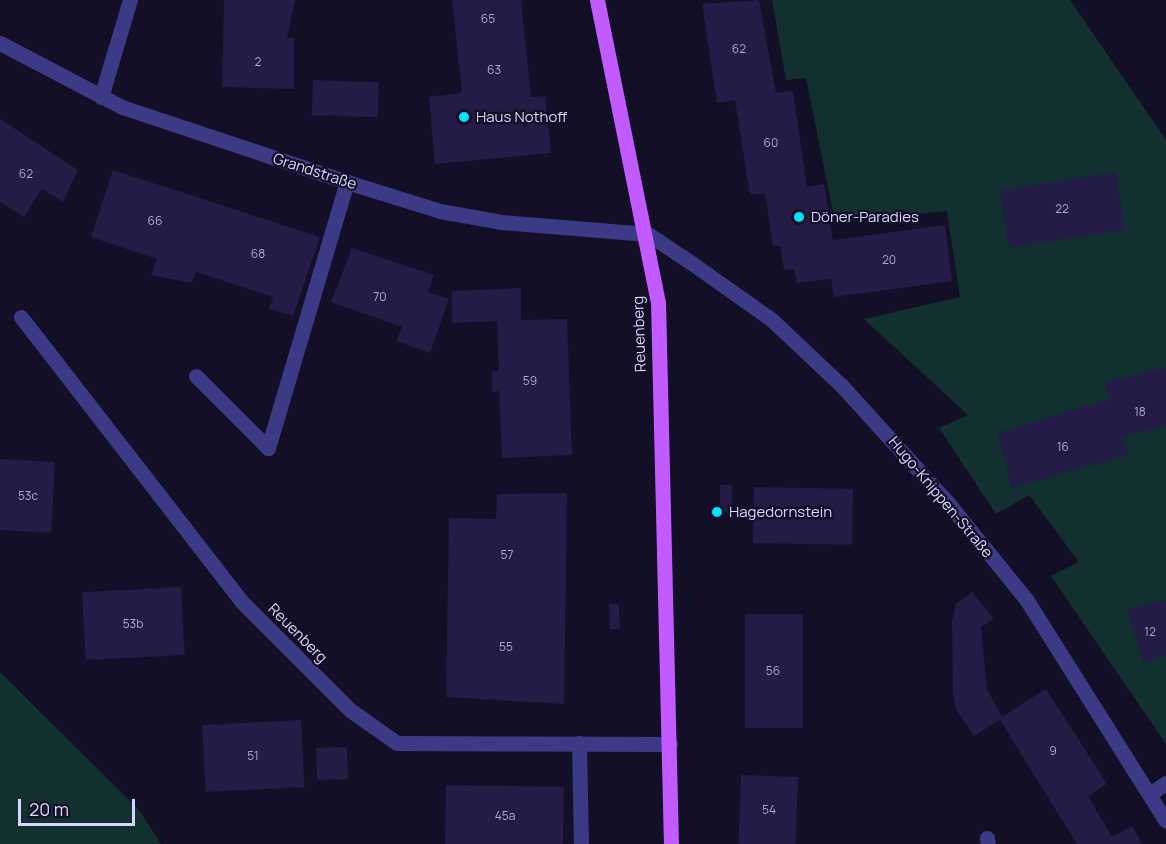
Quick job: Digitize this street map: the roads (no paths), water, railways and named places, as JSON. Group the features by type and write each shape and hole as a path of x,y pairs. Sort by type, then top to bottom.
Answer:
{"main road":[{"name":"Reuenberg","path":"597,0 648,234 658,302 659,498 670,744 671,844"}],"street":[{"path":"101,97 130,0"},
{"name":"Grandstraße","path":"0,43 101,97 347,182 440,211 501,222 648,234"},
{"path":"196,376 268,448 347,182"},
{"name":"Hugo-Knippen-Straße","path":"648,234 772,320 890,437 1026,599 1151,793 1166,821"},
{"name":"Reuenberg","path":"21,317 242,602 350,710 397,743 670,744"},
{"path":"579,743 581,844"},
{"path":"1151,793 1166,783"}],"place":[{"name":"Haus Nothoff","path":"464,117"},
{"name":"Döner-Paradies","path":"799,217"},
{"name":"Hagedornstein","path":"717,512"}]}
